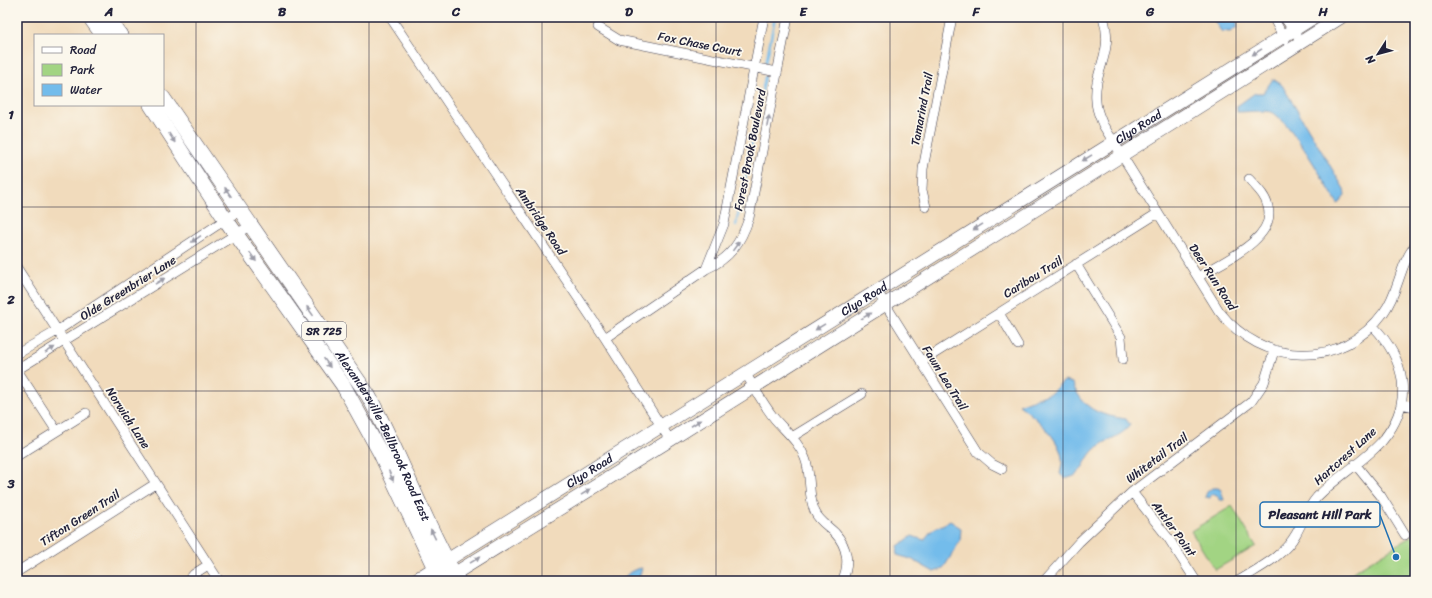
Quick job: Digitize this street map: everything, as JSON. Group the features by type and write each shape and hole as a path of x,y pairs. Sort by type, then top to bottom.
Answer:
{"main road":[{"path":"90,17 102,34"},
{"path":"106,17 119,34"},
{"name":"Alexandersville-Bellbrook Road East","path":"164,99 368,395 382,421 427,521 446,574"},
{"name":"Alexandersville-Bellbrook Road East","path":"151,106 226,220 342,385 446,574"}],"street":[{"name":"Ambridge Road","path":"390,17 605,338 670,440"},
{"name":"Forest Brook Boulevard","path":"706,269 724,224 764,17"},
{"name":"Forest Brook Boulevard","path":"605,338 706,269 718,264 730,255 744,234 749,218 788,17"},
{"name":"Tamarind Trail","path":"926,206 922,190 923,169 952,17"},
{"name":"Deer Run Road","path":"1102,17 1108,36 1107,47 1096,84 1095,100 1098,114 1121,157 1219,311 1233,327 1258,344 1274,351 1302,355 1332,350 1349,343 1373,326 1392,299 1406,259 1415,246"},
{"path":"1273,17 1288,33"},
{"path":"1284,17 1288,33 1295,46"},
{"name":"Clyo Road","path":"446,574 662,427 876,291 1314,17"},
{"name":"Clyo Road","path":"414,581 446,574 670,440 1341,17"},
{"name":"Fox Chase Court","path":"598,27 619,40 777,72"},
{"path":"1198,277 1254,242 1266,229 1269,208 1261,192 1249,179"},
{"name":"Olde Greenbrier Lane","path":"17,354 57,331 240,210"},
{"name":"Caribou Trail","path":"920,362 1158,213"},
{"name":"Olde Greenbrier Lane","path":"17,370 251,225"},
{"path":"1076,264 1121,337 1123,360"},
{"name":"Norwich Lane","path":"17,268 219,581"},
{"name":"Fawn Lea Trail","path":"876,291 978,452 988,462 1002,469"},
{"path":"999,313 1018,345"},
{"name":"Hartcrest Lane","path":"1238,581 1284,550 1296,535 1315,499 1383,440 1389,431 1401,404 1402,380 1399,366 1386,340 1373,326"},
{"name":"Whitetail Trail","path":"1044,581 1079,542 1132,492 1251,402 1264,383 1274,351"},
{"path":"17,370 56,430"},
{"path":"746,374 764,406 792,437 806,460 811,502 815,512 818,518 838,537 846,554 847,568 842,581"},
{"path":"792,437 862,394"},
{"path":"1401,404 1415,407"},
{"path":"17,456 56,430 86,413"},
{"path":"1355,464 1381,496 1405,535"},
{"name":"Tifton Green Trail","path":"17,572 155,484"},
{"name":"Antler Point","path":"1132,492 1169,540 1196,581"},
{"path":"188,581 194,574 208,564"}],"green space":[{"path":"1232,506 1256,546 1215,570 1191,531"},
{"path":"1415,534 1415,581 1338,581"}],"water":[{"path":"1212,17 1237,17 1237,27 1230,32 1221,31"},
{"path":"1273,79 1282,85 1344,189 1345,196 1338,204 1317,168 1297,139 1279,117 1268,111 1237,112 1237,106 1255,93 1263,93"},
{"path":"1064,381 1072,383 1082,399 1093,410 1126,419 1130,425 1122,433 1096,448 1075,476 1064,478 1060,474 1062,460 1060,450 1056,443 1045,428 1019,405 1051,393"},
{"path":"1212,488 1218,488 1221,490 1224,500 1219,500 1218,496 1215,494 1211,495 1210,498 1205,497 1207,492"},
{"path":"950,521 961,528 960,541 943,569 934,572 911,559 897,555 898,546 912,536 924,540 932,530"},
{"path":"642,568 638,581 623,581 631,572"}],"waterway":[{"path":"766,63 775,17"},
{"path":"736,225 765,77"}],"place":[{"name":"Pleasant Hill Park","path":"1396,557"}]}
